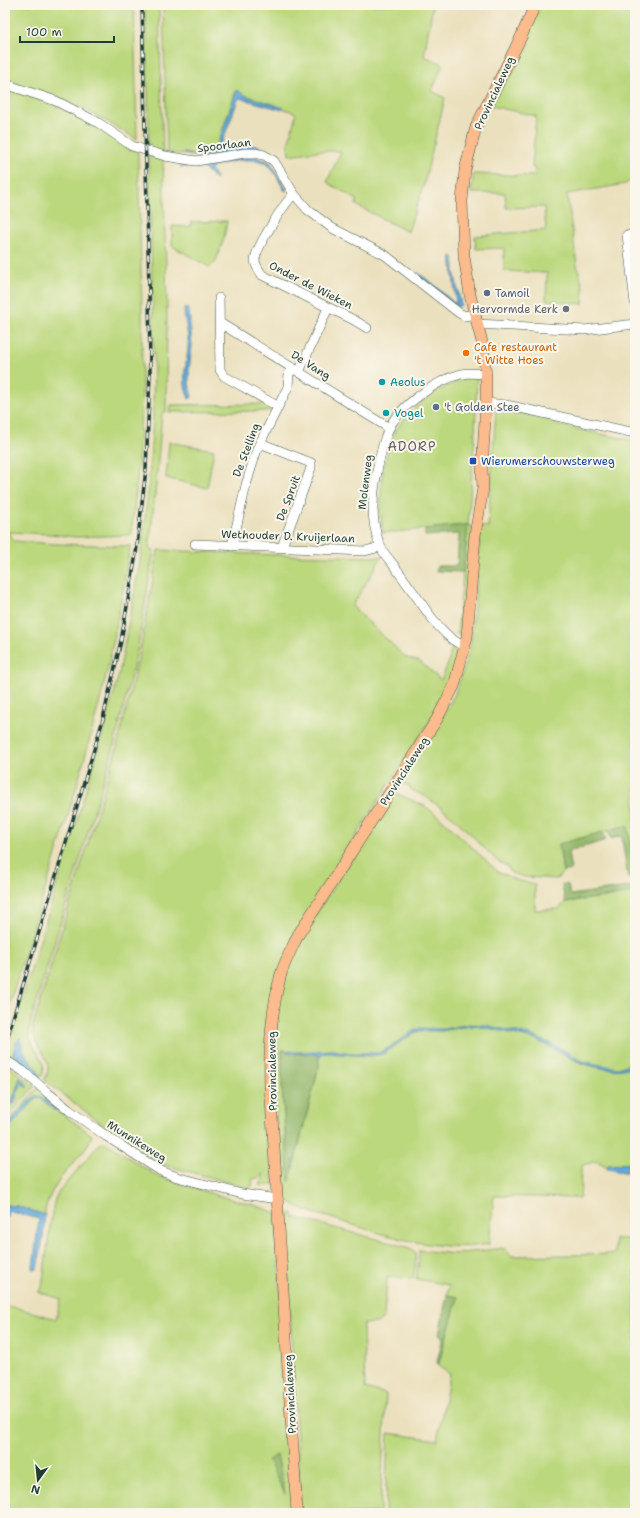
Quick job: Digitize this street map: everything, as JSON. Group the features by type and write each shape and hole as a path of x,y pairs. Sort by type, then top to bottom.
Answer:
{"main road":[{"name":"Provincialeweg","path":"297,1513 270,1056 273,1012 281,974 298,935 442,710 454,686 465,646 475,535 475,508 482,470 486,403 486,374 483,346 468,285 463,244 462,201 466,170 476,127 521,36 534,5"}],"street":[{"name":"Spoorlaan","path":"5,84 56,101 97,122 132,146 165,156 196,161 245,153 255,152 264,154 277,165 294,194 308,210 332,228 385,255 459,313 465,316 476,319 584,330 635,324"},
{"name":"Onder de Wieken","path":"294,194 287,201 265,237 255,260 256,268 262,275 354,320 367,328"},
{"path":"627,234 635,303"},
{"path":"219,298 220,370 224,376 277,406"},
{"name":"De Stelling","path":"232,546 246,485 260,443 277,406 288,387 289,374 296,370 328,308"},
{"name":"De Vang","path":"220,323 389,428"},
{"name":"Molenweg","path":"465,646 458,644 453,640 432,618 380,547 373,512 374,484 381,448 389,428 400,413 416,398 436,384 462,373 486,374"},
{"path":"486,403 506,405 635,433"},
{"name":"De Spruit","path":"260,443 311,463 312,468 282,548"},
{"name":"Wethouder D. Kruijerlaan","path":"195,544 365,551 380,547"},
{"name":"Munnikeweg","path":"5,1060 23,1071 69,1110 106,1136 161,1171 177,1177 242,1194 278,1199"}],"green space":[{"path":"5,5 134,5 137,139 90,112 53,95 5,79"},
{"path":"145,5 159,5 163,154 148,149 149,132"},
{"path":"163,5 433,5 424,56 443,64 432,91 445,98 424,184 408,232 356,205 357,200 327,182 341,151 318,151 289,155 288,145 296,113 244,95 236,90 215,152 196,156 184,153 167,153"},
{"path":"541,5 635,5 635,178 625,184 567,194 577,265 583,287 583,304 546,300 547,273 504,271 504,248 476,249 475,236 546,230 544,207 506,208 505,193 471,193 474,174 535,176 535,169 532,167 536,116 491,106 525,42"},
{"path":"5,89 52,104 82,118 138,153 142,309 142,397 137,482 131,535 75,537 8,532 13,541 130,546 105,681 67,820 5,1019"},
{"path":"149,157 163,159 167,306 166,412 162,413 149,549 154,550 137,651 114,746 30,1024 31,1041 42,1060 44,1068 41,1078 22,1050 20,1038 16,1043 13,1055 5,1056 102,737 119,674 140,562 148,493 153,421 154,359"},
{"path":"227,221 224,239 215,263 209,267 172,246 172,226 190,227 191,222"},
{"path":"466,377 477,377 475,434 468,525 383,533 380,511 382,479 389,444 396,429 413,410 433,393"},
{"path":"274,404 271,411 169,412 170,405"},
{"path":"496,409 548,418 557,425 635,441 635,868 628,827 625,826 559,844 563,872 557,879 524,877 511,873 507,866 497,861 457,821 435,803 402,783 454,696 463,672 471,642 481,526 488,527"},
{"path":"169,442 214,450 207,488 166,478"},
{"path":"468,525 472,526 464,634 457,634"},
{"path":"468,525 463,572 436,571 437,566 457,566 459,534 425,536 425,529"},
{"path":"158,550 277,555 382,557 352,606 403,655 409,659 419,661 441,680 448,664 452,646 458,655 453,675 439,706 316,898 274,983 273,1185 260,1185 263,1179 263,1173 261,1177 253,1179 252,1186 249,1188 161,1164 98,1121 44,1080 48,1065 33,1033 33,1025 117,747 140,652"},
{"path":"395,793 425,806 444,821 497,871 516,880 535,884 535,910 559,909 565,902 635,893 635,1163 608,1165 607,1167 597,1161 583,1165 581,1172 580,1197 578,1198 494,1196 489,1244 469,1246 430,1244 391,1236 310,1212 284,1198 278,1146 273,1053 280,992 291,960 308,926","holes":["282,1050 300,1054 319,1066 292,1173 285,1139 282,1087"]},
{"path":"625,826 628,827 635,868 635,878 630,879 628,878 622,838 620,836 611,839 608,830"},
{"path":"603,832 606,840 568,852 571,870 563,872 559,844"},
{"path":"562,884 568,885 570,895 635,886 635,893 565,902"},
{"path":"282,1050 300,1054 319,1053 319,1066 289,1182 282,1087"},
{"path":"5,1063 35,1086 5,1120 5,1103 13,1105 21,1083 26,1087 28,1086 20,1077 13,1099 5,1099"},
{"path":"38,1088 61,1107 58,1111 92,1135 86,1148 56,1184 49,1198 44,1215 17,1206 5,1205 6,1131 36,1098 40,1098 56,1111 40,1096 36,1096 27,1104 5,1130 5,1125"},
{"path":"105,1142 157,1176 216,1195 255,1205 276,1213 293,1513 5,1513 5,1306 18,1308 56,1319 61,1299 38,1292 42,1288 55,1199 61,1189 99,1144","holes":["277,1455 284,1491 273,1468"]},
{"path":"293,1213 293,1217 403,1246 412,1249 415,1252 416,1261 413,1279 387,1277 384,1317 377,1323 363,1324 365,1388 386,1394 380,1513 301,1513 285,1217 286,1214"},
{"path":"615,1239 635,1239 635,1513 385,1513 388,1433 437,1440 450,1374 438,1366 458,1298 447,1295 449,1285 416,1279 419,1250 455,1254 503,1248 512,1256 615,1254"},
{"path":"447,1295 458,1297 438,1366 437,1361 443,1337 439,1334"},
{"path":"277,1455 285,1494 268,1460"}],"water":[{"path":"237,90 244,95 284,108 282,110 239,98 220,148 225,149 250,145 259,146 261,149 199,157 183,154 196,156 215,152"},
{"path":"253,156 270,162 287,190 285,191 268,165 257,160 234,161 214,166 211,170 216,180 203,167 180,167 181,164 199,165"},
{"path":"451,256 454,259 454,271 461,305 457,307 417,275 418,273 432,283 454,303 456,303"},
{"path":"184,308 188,309 189,311 192,346 189,383 192,397 189,399 184,378 188,341"},
{"path":"469,1024 485,1025 530,1035 558,1047 582,1061 618,1068 635,1062 635,1065 628,1068 615,1070 594,1067 581,1063 536,1040 498,1030 475,1026 442,1031 420,1031 414,1033 383,1054 370,1056 324,1053 320,1056 316,1054 297,1054 284,1050 296,1052 333,1050 351,1053 378,1053 420,1028 444,1029"},
{"path":"20,1037 23,1049 40,1077 37,1077 13,1055 16,1043"},
{"path":"20,1078 28,1087 22,1083 14,1104 5,1103 5,1099 13,1099"},
{"path":"36,1096 41,1097 57,1109 56,1111 40,1098 36,1098 5,1133 18,1113"},
{"path":"635,1163 635,1172 622,1172 607,1169 608,1165"},
{"path":"5,1205 17,1206 45,1215 43,1238 37,1269 33,1269 33,1266 39,1219 8,1211 5,1227"}],"railway":[{"path":"5,1045 102,723 121,641 136,554 146,469 150,374 142,5"}],"place":[{"name":"Tamoil","path":"487,293"},
{"name":"Hervormde Kerk","path":"566,309"},
{"name":"Cafe restaurant 't Witte Hoes","path":"466,353"},
{"name":"Aeolus","path":"382,382"},
{"name":"'t Golden Stee","path":"436,407"},
{"name":"Vogel","path":"386,413"},
{"name":"Wierumerschouwsterweg","path":"473,461"}],"district":[{"name":"ADORP","path":"412,446"}]}
